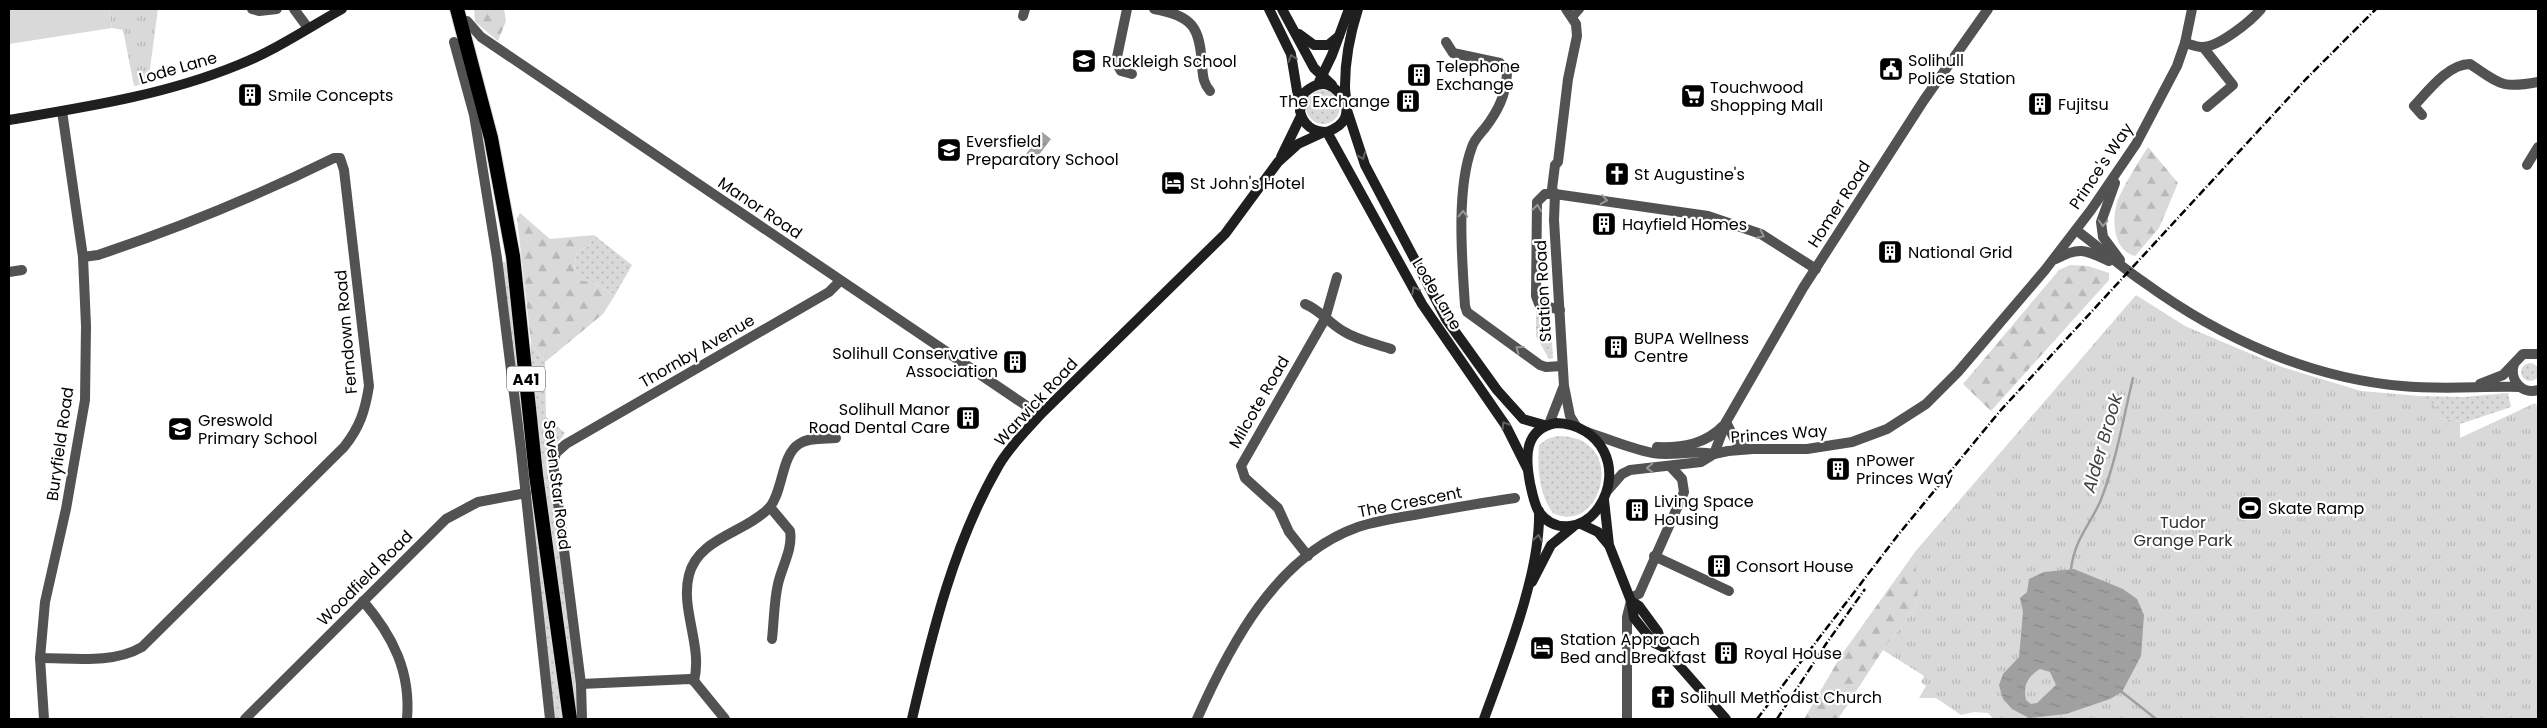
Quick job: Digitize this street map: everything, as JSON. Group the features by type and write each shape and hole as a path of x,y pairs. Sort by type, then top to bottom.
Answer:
{"highway":[{"name":"Seven Star Road","path":"457,9 461,42 491,138 513,256 536,475 570,719"},
{"name":"Seven Star Road","path":"461,42 467,15"}],"main road":[{"name":"Lode Lane","path":"9,120 62,111 197,81 241,64 342,9"},
{"path":"1270,9 1291,54 1300,111 1312,129 1326,132 1343,122 1347,107 1345,87 1349,39 1358,9"},
{"path":"1282,9 1320,81 1339,90 1347,107"},
{"path":"1300,111 1304,93 1320,81 1349,9"},
{"path":"1291,25 1314,46 1328,45 1340,35"},
{"name":"Lode Lane","path":"1347,107 1365,165 1446,318 1497,390 1523,418 1546,425"},
{"name":"Warwick Road","path":"1278,162 1300,111"},
{"name":"Lode Lane","path":"1326,132 1422,304 1506,426 1527,468"},
{"name":"Warwick Road","path":"912,719 951,576 974,516 1000,465 1014,444 1040,415 1225,234 1278,162 1298,144 1326,132"},
{"path":"1484,719 1524,599 1539,536 1539,511 1527,468 1530,440 1546,425 1566,423 1580,428 1598,445 1610,468 1606,494 1609,545 1630,600 1634,618 1654,643 1663,647 1726,719"},
{"path":"1524,599 1551,545 1595,513 1606,494"},
{"path":"1539,511 1556,525 1578,525 1598,532 1609,545"}],"street":[{"path":"252,9 258,12 276,9"},
{"path":"294,9 308,28"},
{"path":"1127,9 1117,61 1121,71 1132,74"},
{"path":"1154,9 1174,12 1186,18 1195,28 1200,41 1204,84 1210,91"},
{"path":"1570,13 1580,9"},
{"name":"Homer Road","path":"1714,454 1726,422 1816,269 1924,100 1988,9"},
{"name":"Prince's Way","path":"1926,404 1952,379 2052,261 2125,161 2177,66 2185,43 2192,9"},
{"path":"2185,43 2203,47 2228,35 2253,19 2261,9"},
{"name":"Station Road","path":"1570,13 1577,36 1568,80 1558,162 1561,170 1559,189 1555,194 1554,220 1564,386 1570,416 1580,428"},
{"name":"Manor Road","path":"467,15 481,37 1040,415"},
{"name":"Seven Star Road","path":"461,42 497,258 526,493 550,719"},
{"path":"1446,42 1454,53 1500,63 1507,73 1504,97 1495,115 1472,145 1466,167 1462,261 1467,312 1540,365 1546,368 1562,366"},
{"path":"2203,47 2233,85 2207,107"},
{"path":"2422,115 2414,106 2451,70 2463,64 2470,64 2502,85 2516,86 2538,82"},
{"name":"Buryfield Road","path":"44,719 40,658 45,602 66,509 84,400 86,326 83,257 62,111"},
{"path":"2527,165 2538,148"},
{"name":"Ferndown Road","path":"40,658 115,657 128,655 142,647 344,447 358,429 366,410 369,386 344,170 340,158 334,158 277,186 191,223 98,255 83,257"},
{"path":"2125,161 2101,222 2103,237 2130,272"},
{"path":"1560,310 1539,304 1536,296 1536,202 1545,194 1708,216 1761,234 1816,269"},
{"path":"2076,230 2162,295 2221,330 2259,349 2309,368 2374,383 2404,386 2520,387 2529,391 2538,390"},
{"path":"2052,261 2069,252 2084,250 2130,272"},
{"path":"497,258 513,256"},
{"path":"9,272 22,270"},
{"name":"Milcote Road","path":"1308,556 1289,532 1278,508 1245,478 1241,466 1325,319 1337,277"},
{"name":"Thornby Avenue","path":"566,444 829,292 840,281"},
{"path":"1305,304 1317,309 1325,319 1345,333 1391,349"},
{"path":"2467,388 2490,382 2503,375 2523,354 2538,354"},
{"path":"2514,363 2514,378 2520,387"},
{"name":"Station Road","path":"1546,425 1564,386"},
{"name":"Princes Way","path":"1606,494 1622,474 1630,470 1671,467 1700,462 1714,454 1748,449 1807,450 1852,442 1887,430 1926,404"},
{"path":"1628,445 1668,447 1690,445 1713,435 1726,422 1736,442 1748,449"},
{"name":"Princes Way","path":"1580,428 1653,453 1679,454 1698,450 1714,454"},
{"path":"694,681 696,660 687,586 692,566 705,550 770,507 789,457 798,444 807,440 836,438"},
{"name":"Seven Star Road","path":"566,444 556,453 553,463 581,684 582,719"},
{"path":"1627,719 1627,617 1630,600 1639,594 1654,556 1684,492 1682,479 1671,467"},
{"name":"Woodfield Road","path":"245,719 446,519 459,510 496,497 526,493"},
{"name":"The Crescent","path":"1196,719 1227,656 1254,615 1281,581 1308,556 1348,531 1376,522 1515,498"},
{"path":"770,507 790,531 791,536 791,543 778,585 772,639"},
{"path":"1654,556 1729,591"},
{"path":"364,601 384,627 397,650 406,680 407,719"},
{"path":"581,684 685,678 694,681 725,719"}],"green space":[{"path":"9,9 109,9 112,28 9,44"},
{"path":"109,9 158,9 148,83 134,86 123,30 112,28"},
{"path":"474,9 504,9 506,21 498,41 475,22"},
{"path":"1323,90 1335,95 1340,107 1335,119 1323,124 1311,119 1306,107 1311,95"},
{"path":"2148,147 2178,183 2159,228 2135,256 2127,252 2117,239 2114,221 2115,211 2123,189"},
{"path":"520,213 550,239 594,235 589,246 577,251 574,270 582,281 592,282 615,295 603,314 545,362 531,343 517,218"},
{"path":"594,235 632,265 615,295 592,282 582,282 574,270 577,251 589,246"},
{"path":"508,262 564,719 553,719 500,263"},
{"path":"2070,265 2088,266 2109,273 2109,280 1991,411 1963,384 2059,270"},
{"name":"Tudor Grange Park","path":"2136,295 2185,326 2282,367 2361,391 2419,396 2436,407 2439,418 2460,422 2460,438 2535,403 2538,406 2538,719 1993,719 1988,713 1974,712 1961,715 1936,698 1919,698 1926,686 1921,682 1924,676 1883,650 1918,604 1915,552"},
{"path":"1536,311 1550,317 1553,358 1549,359 1536,336"},
{"path":"531,343 545,362 546,417 565,433 548,453 546,463 555,503 572,640 579,719 575,719 547,517 530,360"},
{"path":"2526,363 2534,363 2539,368 2537,379 2526,381 2521,376 2521,368"},
{"path":"2508,393 2511,407 2460,424 2460,422 2439,418 2419,396 2463,397"},
{"path":"1557,436 1580,440 1594,451 1601,466 1601,483 1595,499 1585,511 1570,517 1553,513 1548,506 1540,481 1539,445 1547,439"},
{"path":"2011,442 1918,604 1883,650 1838,719 1804,719 1842,654 1915,552"},
{"path":"2279,489 2301,503 2277,540 2255,527"}],"water":[{"path":"1042,132 1051,139 1035,160 1036,164 1024,157"},
{"path":"2074,569 2123,589 2137,599 2144,615 2141,656 2122,692 2110,699 2066,714 2029,718 2012,709 2003,699 1999,685 2003,674 2019,657 2023,612 2020,598 2027,592 2029,579 2044,572","holes":["2040,669 2050,672 2056,685 2037,703 2031,704 2026,700 2025,695 2027,682"]}],"waterway":[{"name":"Alder Brook","path":"2071,569 2079,541 2106,487 2133,378"},
{"name":"Alder Brook","path":"2122,692 2156,719"}],"railway":[{"path":"1757,719 1898,535 2000,411 2306,79 2376,9"},
{"path":"1777,719 1865,589"}],"place":[{"name":"Ruckleigh School","path":"1084,61"},
{"name":"Solihull Police Station","path":"1891,69"},
{"name":"Telephone Exchange","path":"1419,75"},
{"name":"Smile Concepts","path":"250,95"},
{"name":"Touchwood Shopping Mall","path":"1693,96"},
{"name":"The Exchange","path":"1408,101"},
{"name":"Fujitsu","path":"2040,104"},
{"name":"Eversfield Preparatory School","path":"949,150"},
{"name":"St Augustine's","path":"1617,174"},
{"name":"St John's Hotel","path":"1173,183"},
{"name":"Hayfield Homes","path":"1604,224"},
{"name":"National Grid","path":"1890,252"},
{"name":"BUPA Wellness Centre","path":"1616,347"},
{"name":"Solihull Conservative Association","path":"1015,362"},
{"name":"Solihull Manor Road Dental Care","path":"968,418"},
{"name":"Greswold Primary School","path":"180,429"},
{"name":"nPower Princes Way","path":"1838,469"},
{"name":"Skate Ramp","path":"2250,508"},
{"name":"Living Space Housing","path":"1637,510"},
{"name":"Consort House","path":"1719,566"},
{"name":"Station Approach Bed and Breakfast","path":"1542,648"},
{"name":"Royal House","path":"1726,653"},
{"name":"Solihull Methodist Church","path":"1663,697"}]}
